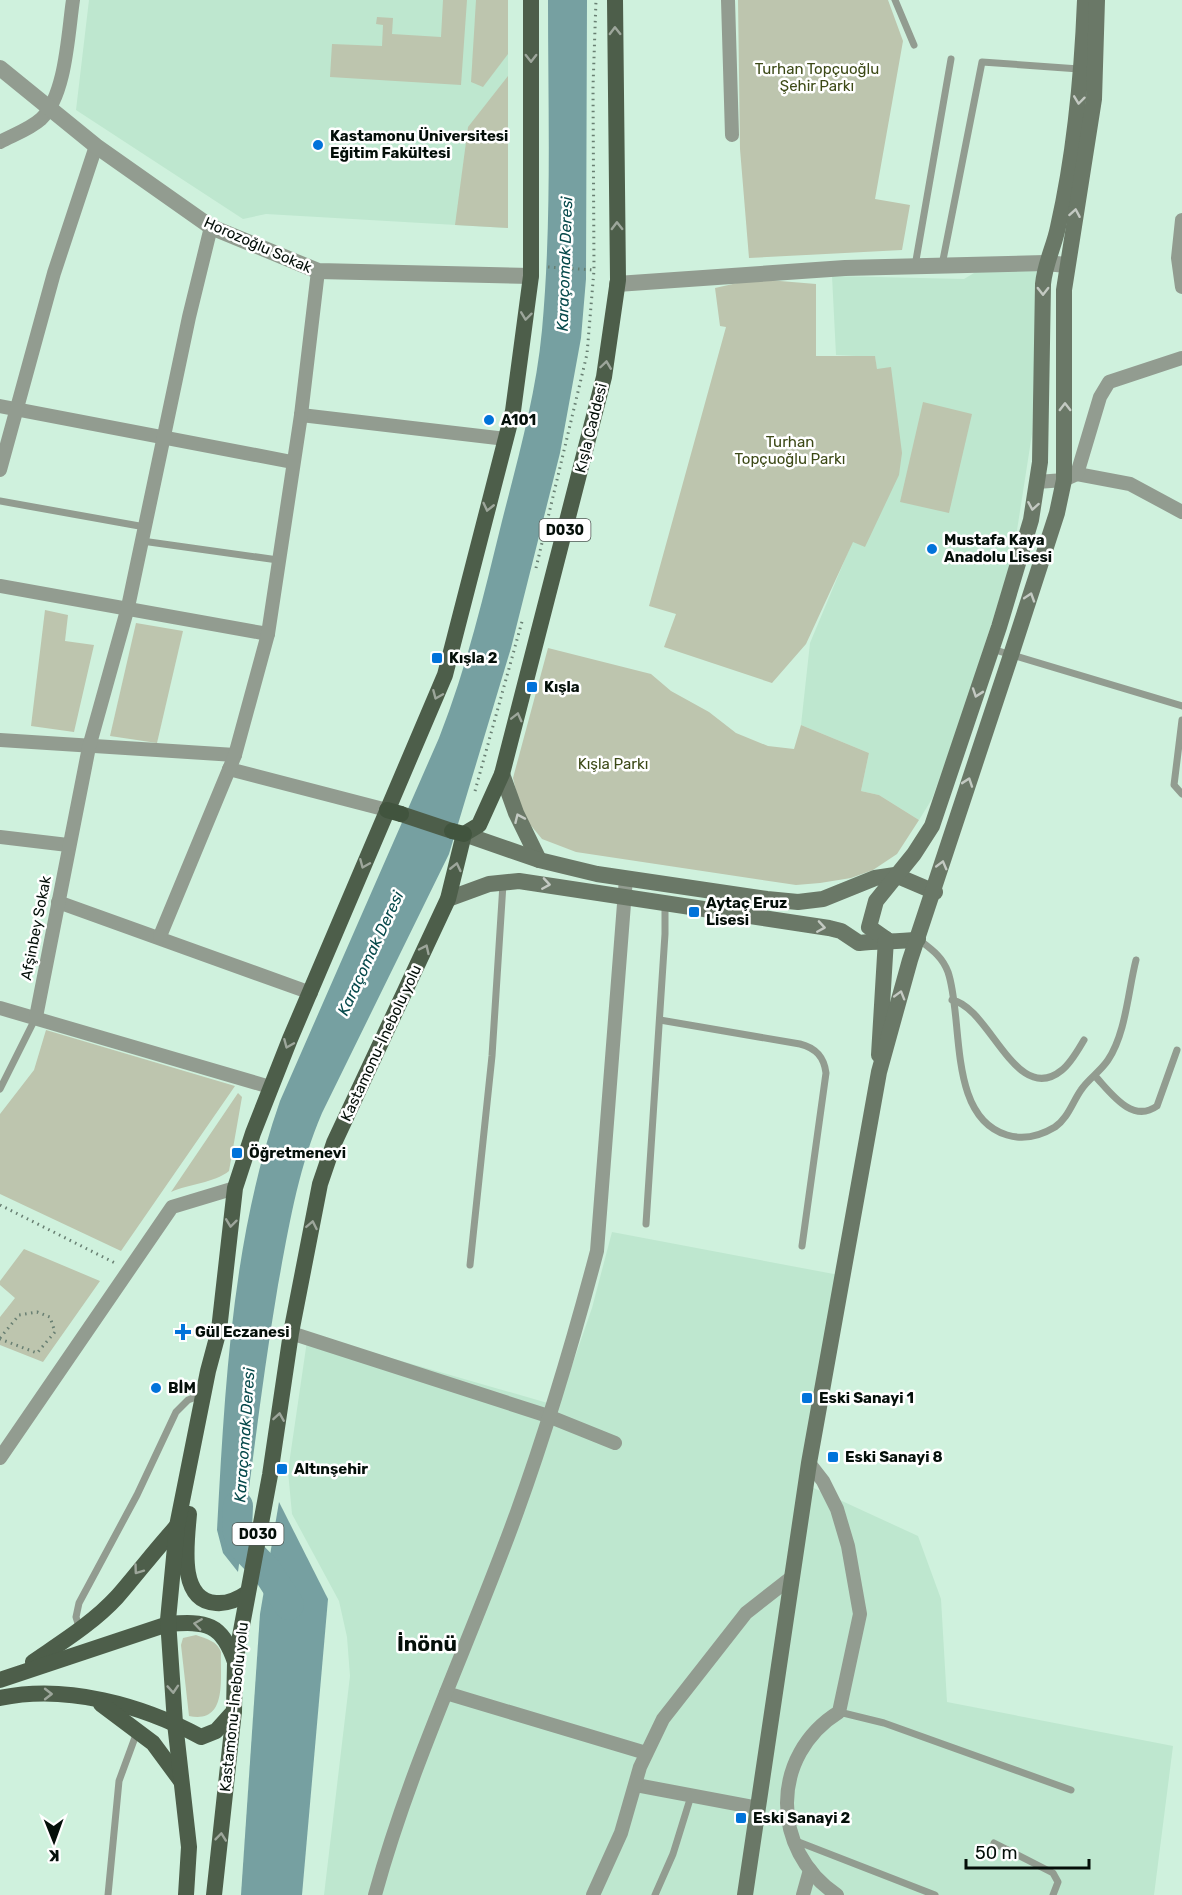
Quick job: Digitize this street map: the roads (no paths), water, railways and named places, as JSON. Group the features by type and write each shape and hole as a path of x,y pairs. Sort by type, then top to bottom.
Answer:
{"main road":[{"path":"186,1895 189,1847 175,1723 168,1624 177,1526 219,1330 235,1188 270,1087 394,812 445,675 513,411 535,271 531,0"},
{"name":"Kışla Caddesi","path":"458,832 479,825 502,774 604,377 617,284 615,0"},
{"path":"886,939 869,927 876,901 914,854 932,825 992,649 1031,520 1037,482 1045,263 1058,230 1079,106 1085,0"},
{"path":"745,1895 809,1463 879,1072 950,837 1070,477 1064,290 1094,99 1097,0"},
{"path":"502,774 516,813 539,860"},
{"path":"394,812 539,860 626,878 798,902 823,899 875,878 895,875 935,892"},
{"name":"Kastamonu-İnebolu yolu","path":"214,1895 234,1711 235,1663 270,1475 291,1333 320,1184 334,1143 448,899 458,832"},
{"path":"448,899 504,881 549,885 835,930 859,943 886,939 905,942 918,939"},
{"path":"879,1072 879,1033 886,939"},
{"path":"194,1447 188,1530 188,1578 193,1591 199,1598 213,1603 234,1601 247,1593"},
{"path":"6,1678 80,1630 116,1598 144,1562 177,1526"},
{"path":"6,1678 168,1624 196,1622 210,1626 222,1634 230,1645 235,1663"},
{"path":"0,1698 18,1694 70,1694 175,1723 201,1737 216,1731 234,1711"},
{"path":"96,1700 153,1743 183,1783"}],"street":[{"path":"0,142 39,121 51,109 60,84 73,0"},
{"path":"728,0 732,135"},
{"name":"Horozoğlu Sokak","path":"0,68 96,146 211,227 318,272 535,271"},
{"path":"0,470 19,410 54,273 96,146"},
{"path":"1182,220 1178,258 1182,287"},
{"name":"Afşinbey Sokak","path":"36,1017 89,747 128,607 211,227"},
{"path":"617,284 721,279 792,271 1045,263 1067,266"},
{"path":"160,936 235,755 268,634 292,462 301,416 318,272"},
{"path":"1070,477 1100,397 1109,382 1182,358"},
{"path":"0,406 292,462"},
{"path":"301,416 506,439"},
{"path":"1037,482 1070,477 1130,484 1182,512"},
{"path":"0,586 128,607 268,634"},
{"path":"0,740 235,755"},
{"path":"229,769 394,812"},
{"path":"0,837 68,845"},
{"path":"375,1895 402,1805 517,1511 581,1311 597,1251 626,878"},
{"path":"58,902 160,936 311,993"},
{"path":"0,1008 270,1087"},
{"path":"0,1458 172,1207 235,1188"},
{"path":"291,1333 548,1416 615,1443"},
{"path":"809,1463 824,1481 837,1509 848,1546 860,1614 839,1713 813,1732 794,1767 788,1792 787,1820 791,1839 810,1870 819,1883 837,1895"},
{"path":"592,1895 621,1833 646,1753 668,1712 746,1613 792,1577"},
{"path":"446,1693 646,1753"},
{"path":"636,1785 758,1808"},
{"path":"803,1895 810,1870"}],"lane":[{"path":"895,0 914,45"},
{"path":"915,267 951,59"},
{"path":"942,266 982,62 1082,69"},
{"path":"0,501 145,527"},
{"path":"142,542 278,560"},
{"path":"992,649 1182,706"},
{"path":"1182,720 1174,785 1182,794"},
{"path":"470,1265 492,1056 504,881"},
{"path":"646,1224 660,1020 665,904"},
{"path":"918,939 939,955 948,974 969,1098 977,1114 998,1132 1027,1137 1049,1131 1067,1117 1082,1088 1107,1063 1117,1041 1136,960"},
{"path":"952,1000 963,1002 978,1017 1013,1064 1031,1076 1047,1078 1060,1072 1084,1041"},
{"path":"0,1089 36,1017"},
{"path":"660,1020 800,1044 819,1054 826,1074 802,1246"},
{"path":"1095,1076 1130,1110 1144,1112 1151,1110 1157,1106 1177,1050"},
{"path":"80,1630 76,1617 80,1603 137,1494 176,1412 188,1400 204,1394"},
{"path":"839,1713 884,1724 1071,1790"},
{"path":"108,1895 120,1781 138,1730"},
{"path":"655,1895 673,1854 692,1796"},
{"path":"791,1839 935,1895"},
{"path":"994,1843 1053,1873 1059,1882 1053,1895"}],"water":[{"path":"548,0 587,0 586,279 581,338 560,453 511,648 449,854 322,1113 307,1155 295,1198 278,1285 238,1572 223,1553 217,1530 220,1476 228,1367 241,1259 264,1153 280,1101 449,711 482,603 531,402 542,330 547,248"},
{"path":"279,1502 328,1599 302,1895 241,1895 260,1614"}],"waterway":[{"name":"Karaçomak Deresi","path":"238,1506 237,1529 242,1545 267,1571 289,1605"}],"place":[{"name":"Kastamonu Üniversitesi Eğitim Fakültesi","path":"318,145"},
{"name":"A101","path":"489,420"},
{"name":"Mustafa Kaya Anadolu Lisesi","path":"932,549"},
{"name":"Kışla 2","path":"437,658"},
{"name":"Kışla","path":"532,687"},
{"name":"Aytaç Eruz Lisesi","path":"694,912"},
{"name":"Öğretmenevi","path":"237,1153"},
{"name":"Gül Eczanesi","path":"183,1332"},
{"name":"BİM","path":"156,1388"},
{"name":"Eski Sanayi 1","path":"807,1398"},
{"name":"Eski Sanayi 8","path":"833,1457"},
{"name":"Altınşehir","path":"282,1469"},
{"name":"Eski Sanayi 2","path":"741,1818"}],"district":[{"name":"İnönü","path":"427,1644"}],"park label":[{"name":"Turhan Topçuoğlu Şehir Parkı","path":"817,78"},
{"name":"Turhan Topçuoğlu Parkı","path":"790,450"},
{"name":"Kışla Parkı","path":"613,764"}]}
